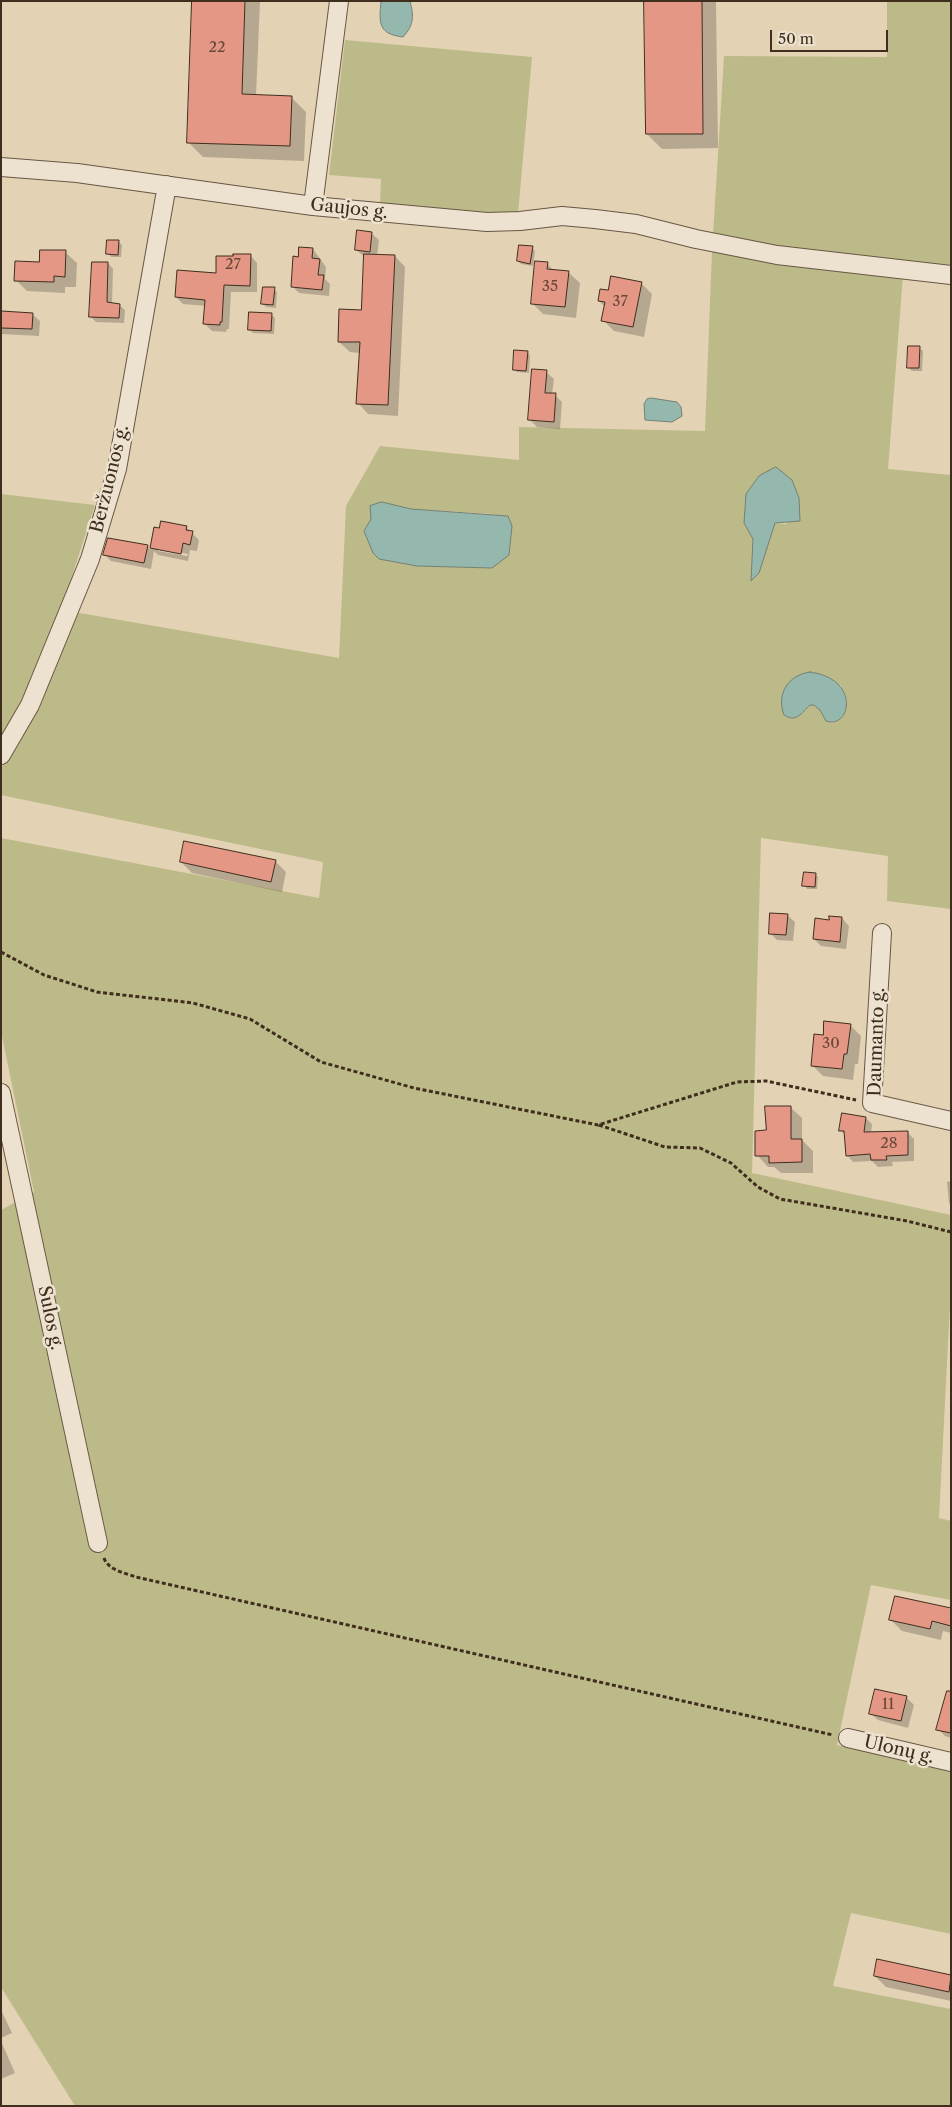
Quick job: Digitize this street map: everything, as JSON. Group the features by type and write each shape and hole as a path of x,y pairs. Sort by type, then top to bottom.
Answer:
{"street":[{"path":"313,206 339,1"},
{"name":"Gaujos g.","path":"1,167 77,173 313,206 487,222 520,221 562,216 595,219 636,224 696,239 777,255 951,275"},
{"name":"Beržuonos g.","path":"1,755 30,704 90,558 117,469 167,185"},
{"name":"Daumanto g.","path":"882,933 872,1104 951,1121"},
{"name":"Sulos g.","path":"1,1093 98,1543"},
{"name":"Ulonų g.","path":"848,1738 951,1762"}],"path":[{"path":"1,952 44,975 97,992 193,1003 250,1019 321,1062 414,1088 598,1125 665,1146 700,1148 731,1163 758,1187 780,1199 907,1221 951,1232"},
{"path":"598,1125 736,1082 766,1081 872,1104"},
{"path":"98,1543 105,1562 117,1571 136,1577 848,1738"}],"shaded area":[{"path":"887,1 951,1 951,267 781,249 713,235 724,56 887,57"},
{"path":"345,40 532,57 518,214 380,206 381,179 329,175"},
{"path":"712,251 903,275 888,469 951,475 951,909 887,901 888,856 761,838 752,1173 951,1215 951,1286 939,1518 951,1521 951,1600 871,1585 837,1745 951,1772 951,1934 851,1913 833,1986 951,2009 951,2106 75,2106 1,1987 1,1210 34,1192 1,1031 1,838 319,898 323,862 1,795 1,769 74,612 339,658 346,506 380,446 519,460 519,427 705,431","holes":["799,498 799,509 786,524 775,523 751,580 753,539","382,502 411,509 494,514 492,568 417,566 364,532","841,685 843,715 837,721 831,723 815,705 810,705 796,717 792,718 784,715"]},
{"path":"1,494 95,505 61,610 30,691 1,742"}],"water":[{"path":"381,1 410,1 412,20 409,29 403,37 389,33 382,26 380,21"},
{"path":"647,399 677,402 681,407 682,416 672,422 645,420 644,404"},
{"path":"776,467 792,480 799,498 800,521 775,523 759,573 751,581 753,539 744,523 746,494 759,476"},
{"path":"382,502 411,509 508,516 512,526 509,555 492,568 417,566 379,559 373,553 364,531 371,519 370,506"},
{"path":"810,672 827,676 838,684 844,693 846,702 845,711 841,718 834,722 826,721 820,710 814,705 810,705 796,717 792,718 784,715 782,700 786,687 796,677"}],"building":[{"path":"192,1 245,1 242,94 292,96 290,146 187,143"},
{"path":"644,1 702,1 703,134 646,134"},
{"path":"357,230 372,232 370,252 355,250"},
{"path":"107,240 119,240 118,255 106,254"},
{"path":"519,245 533,246 530,264 517,261"},
{"path":"299,247 313,248 312,258 320,259 318,275 324,275 322,290 291,287 293,256 298,257"},
{"path":"40,250 66,250 65,277 54,276 54,282 14,281 15,261 39,262"},
{"path":"233,254 251,254 250,286 224,285 222,322 220,322 220,325 203,324 205,300 175,297 177,270 216,273 216,256 233,256"},
{"path":"364,254 395,255 388,405 356,404 360,342 338,342 339,309 361,310"},
{"path":"535,261 548,262 547,269 569,271 565,307 531,304"},
{"path":"92,262 108,262 107,302 120,304 119,318 89,317"},
{"path":"611,276 642,282 633,327 601,321 605,302 598,301 600,289 608,290"},
{"path":"263,287 275,287 273,305 261,304"},
{"path":"1,311 33,313 32,329 1,328"},
{"path":"249,312 272,313 271,331 248,330"},
{"path":"908,346 920,346 919,368 907,368"},
{"path":"514,350 528,351 526,371 513,370"},
{"path":"532,369 547,370 545,393 556,393 554,422 528,420"},
{"path":"161,521 187,526 186,530 193,531 190,545 183,543 181,554 150,548 154,527 159,528"},
{"path":"108,538 148,545 144,563 103,555"},
{"path":"184,841 276,860 271,882 180,862"},
{"path":"804,872 816,873 815,887 802,886"},
{"path":"770,913 788,914 786,935 769,934"},
{"path":"829,916 842,917 840,942 813,939 815,918 829,920"},
{"path":"824,1021 851,1024 847,1054 844,1054 842,1069 811,1066 814,1034 823,1035"},
{"path":"765,1106 791,1106 791,1139 802,1139 802,1162 769,1163 769,1156 755,1156 755,1131 766,1130"},
{"path":"842,1113 866,1117 864,1132 908,1131 908,1155 886,1156 887,1160 871,1160 870,1154 846,1156 844,1131 839,1131"},
{"path":"895,1596 951,1608 951,1626 932,1621 930,1629 889,1620"},
{"path":"875,1689 907,1696 901,1721 869,1714"},
{"path":"947,1691 951,1691 951,1733 936,1730"},
{"path":"877,1959 951,1975 949,1992 874,1976"}]}
